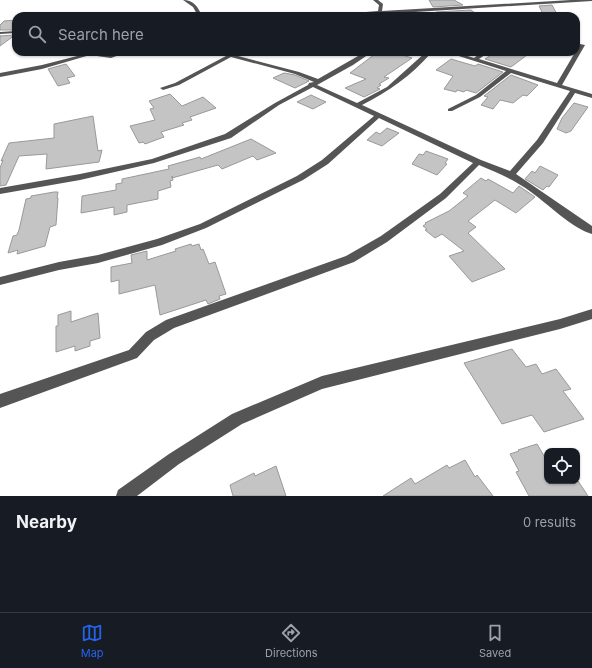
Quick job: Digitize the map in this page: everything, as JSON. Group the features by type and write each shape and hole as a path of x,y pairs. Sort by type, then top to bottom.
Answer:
{"street":[{"path":"185,0 195,6 198,12"},
{"path":"375,0 381,5 381,12"},
{"path":"475,0 482,7"},
{"path":"410,12 592,0"},
{"path":"0,33 12,32"},
{"path":"0,75 42,67 83,56"},
{"path":"163,88 184,81 230,56 297,73 356,106 478,162 511,175 533,189 568,216 592,231"},
{"path":"0,191 80,177 154,161 228,136 314,83 351,64 363,56"},
{"path":"356,106 389,88 425,56"},
{"path":"462,56 573,92 592,96"},
{"path":"474,60 480,56"},
{"path":"558,86 576,56"},
{"path":"450,110 478,96 510,72"},
{"path":"511,175 540,141 552,121 573,92"},
{"path":"0,281 59,266 98,259 158,242 203,226 306,174 325,162 378,116"},
{"path":"0,401 133,354 150,336 170,324 350,259 384,239 442,196 478,162"},
{"path":"124,496 174,459 237,419 322,383 560,324 592,314"}],"building":[{"path":"429,0 454,0 463,5 433,7"},
{"path":"552,5 556,12 542,12 539,6"},
{"path":"471,10 474,12 436,12"},
{"path":"12,20 12,30 0,30 0,25 4,21"},
{"path":"12,35 12,37 0,46 0,36"},
{"path":"372,56 405,56 412,58 384,77 389,78 379,84 381,85 377,88 380,89 364,97 345,88 366,79 350,73"},
{"path":"490,56 526,56 511,67 485,59"},
{"path":"451,59 475,66 478,64 503,72 476,93 466,90 464,92 457,90 456,92 444,89 453,76 436,70"},
{"path":"66,64 75,76 67,78 70,83 58,86 48,69"},
{"path":"284,73 295,75 309,81 295,88 273,78"},
{"path":"511,75 538,85 527,96 523,95 513,103 500,100 493,109 481,105 488,97 484,96"},
{"path":"170,94 182,106 203,97 216,108 190,117 192,120 182,123 184,125 161,132 164,137 145,144 143,142 139,143 130,126 155,120 150,109 154,108 149,101"},
{"path":"311,95 326,102 313,109 297,102"},
{"path":"574,103 588,107 571,131 566,133 557,129 562,118"},
{"path":"93,116 98,151 102,150 99,162 46,169 47,154 19,156 6,185 0,186 0,168 3,160 1,161 9,143 54,138 54,124"},
{"path":"387,128 399,133 382,146 367,140 376,132 380,134"},
{"path":"251,139 276,153 257,160 253,156 222,169 218,165 172,178 173,180 170,181 171,187 158,191 158,199 127,205 127,212 114,215 114,207 81,213 82,196 116,190 116,184 122,183 122,179 169,169 168,166 200,157 201,159"},
{"path":"426,151 448,159 445,163 447,164 437,175 412,164 419,154 423,155"},
{"path":"540,166 558,175 549,187 547,186 543,190 525,179 532,171 535,173"},
{"path":"481,178 486,181 488,179 513,193 519,186 535,197 516,213 495,200 468,221 476,227 468,233 505,269 472,282 449,256 464,251 442,234 435,238 425,230 427,229 423,226 426,224 425,223 449,211 468,196 463,193"},
{"path":"58,192 56,225 50,227 45,246 17,254 18,250 8,253 13,236 17,235 19,230 26,199 31,198 31,196"},
{"path":"191,244 192,246 199,244 201,250 203,249 209,264 215,262 226,294 219,296 220,299 208,304 206,300 160,315 155,285 119,294 119,280 111,282 111,267 132,263 131,255 147,251 147,260 176,251 175,249"},
{"path":"71,311 71,322 98,313 100,338 90,341 90,346 75,351 75,346 56,352 56,326 58,326 58,315"},
{"path":"512,349 526,367 536,364 542,374 556,369 571,389 563,391 584,419 544,432 532,415 502,424 464,363"},
{"path":"537,444 544,456 544,484 580,484 588,496 529,496 516,472 519,471 510,454 519,451 518,450"},
{"path":"465,460 475,477 477,475 493,496 383,496 411,478 415,484 447,465 449,468"},
{"path":"276,466 286,496 233,496 230,485 254,473 255,476"}]}
